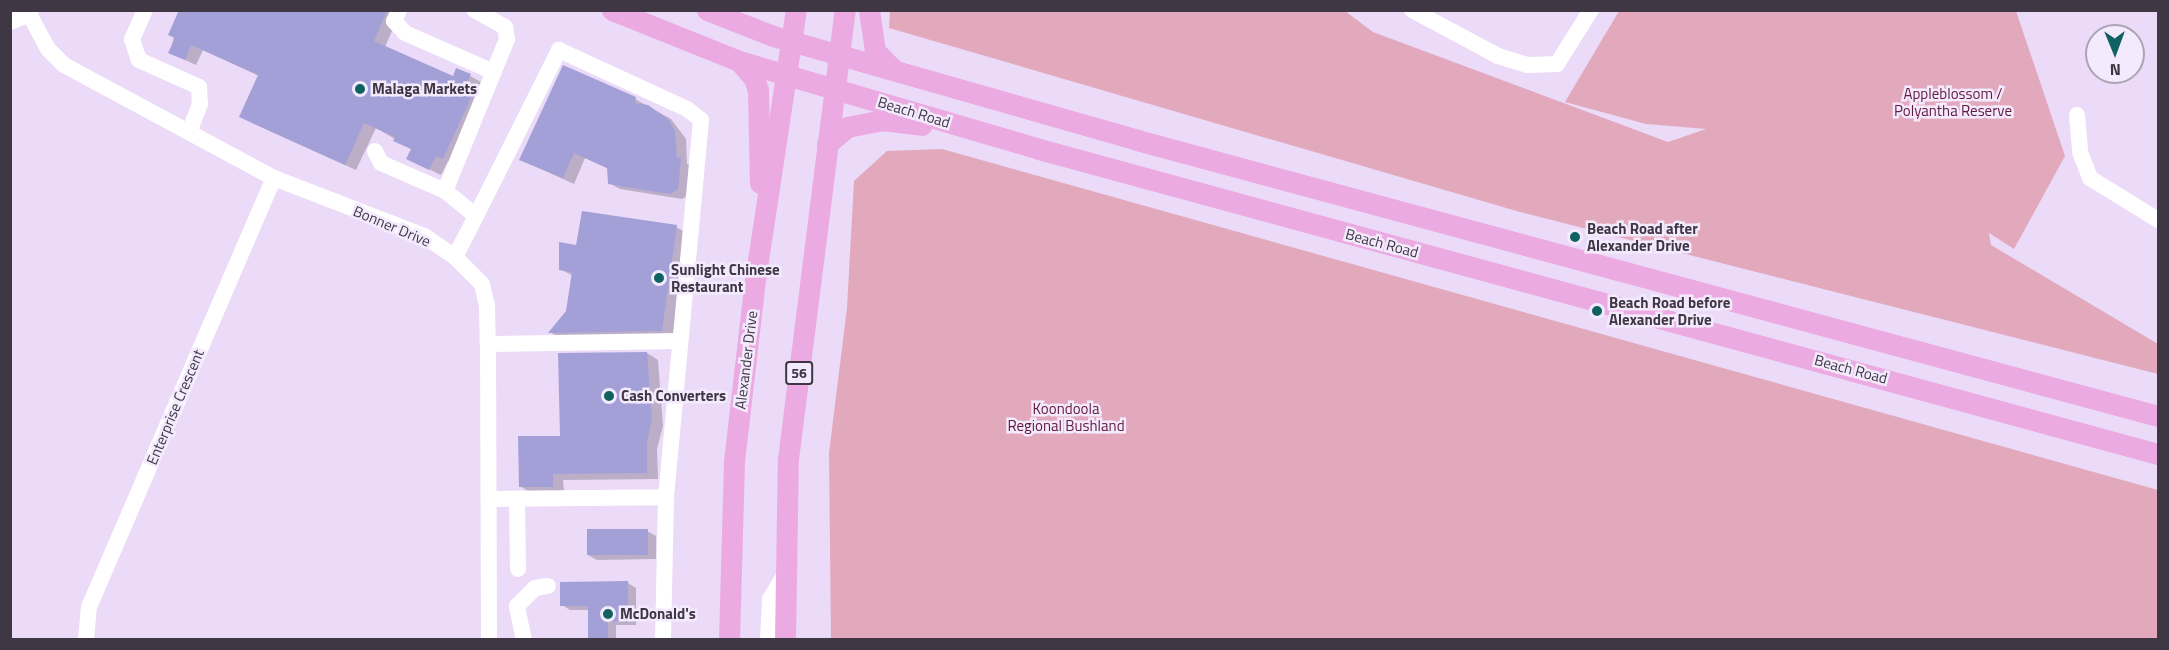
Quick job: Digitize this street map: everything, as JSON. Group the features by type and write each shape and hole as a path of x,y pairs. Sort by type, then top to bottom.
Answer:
{"main road":[{"name":"Beach Road","path":"612,10 739,61 1039,149 2158,454"},
{"path":"707,10 791,41 1137,140 2158,416"},
{"name":"Alexander Drive","path":"729,639 734,461 755,280 796,10"},
{"name":"56","path":"785,639 788,459 845,10"},
{"path":"869,10 874,51 896,71"},
{"path":"739,61 754,78 762,126 760,181 752,231 755,280"},
{"path":"827,144 847,127 882,120 921,125 1002,149 1039,149"}],"street":[{"path":"145,10 132,39 139,60 199,87 201,104 189,132"},
{"path":"399,10 394,21 405,33 494,72"},
{"path":"445,191 507,39 505,27 474,10"},
{"path":"1412,10 1498,56 1528,65 1557,64 1591,10"},
{"path":"10,21 29,12"},
{"name":"Bonner Drive","path":"29,12 48,49 64,65 274,178 424,236 454,257 482,284 487,305 488,344 489,639"},
{"path":"454,257 559,50 687,109 701,120 703,129 678,341 666,497 663,639"},
{"path":"2076,115 2080,152 2090,178 2158,220"},
{"path":"375,151 381,163 445,191 476,216"},
{"name":"Enterprise Crescent","path":"86,639 89,607 274,178"},
{"path":"488,344 678,341"},
{"path":"489,499 666,497"},
{"path":"517,499 518,569"},
{"path":"768,639 770,599 785,574"},
{"path":"524,639 517,606 536,588 548,586"}],"green space":[{"name":"Appleblossom / Polyantha Reserve","path":"890,10 1345,11 1373,32 1668,142 1706,129 1646,124 1565,102 1619,11 2016,11 2065,156 2014,249 1989,233 1991,245 2158,344 2158,374 1520,212 889,28"},
{"name":"Koondoola Regional Bushland","path":"942,149 2158,490 2158,639 831,639 829,453 847,308 854,181 887,151"}],"building":[{"name":"Malaga Markets","path":"179,10 387,10 374,41 453,76 456,68 471,74 465,87 474,91 443,159 436,156 429,170 406,159 411,149 393,141 395,137 364,123 345,165 239,117 258,75 191,45 185,60 168,53 175,38 168,35"},
{"path":"563,65 636,97 635,103 648,105 669,120 675,131 677,158 681,158 678,189 670,194 608,184 607,168 574,153 563,178 519,160"},
{"path":"582,211 677,225 662,331 548,333 566,311 572,272 559,270 559,242 576,245"},
{"path":"647,352 652,419 647,442 647,473 553,474 553,487 519,487 518,436 560,436 558,353"},
{"path":"587,529 648,529 648,555 587,555"},
{"name":"McDonald's","path":"628,581 628,621 608,622 608,639 588,639 588,606 560,606 560,582"}],"place":[{"name":"Malaga Markets","path":"360,89"},
{"name":"Beach Road after Alexander Drive","path":"1575,237"},
{"name":"Sunlight Chinese Restaurant","path":"659,278"},
{"name":"Beach Road before Alexander Drive","path":"1597,311"},
{"name":"Cash Converters","path":"609,396"},
{"name":"McDonald's","path":"608,614"}]}
